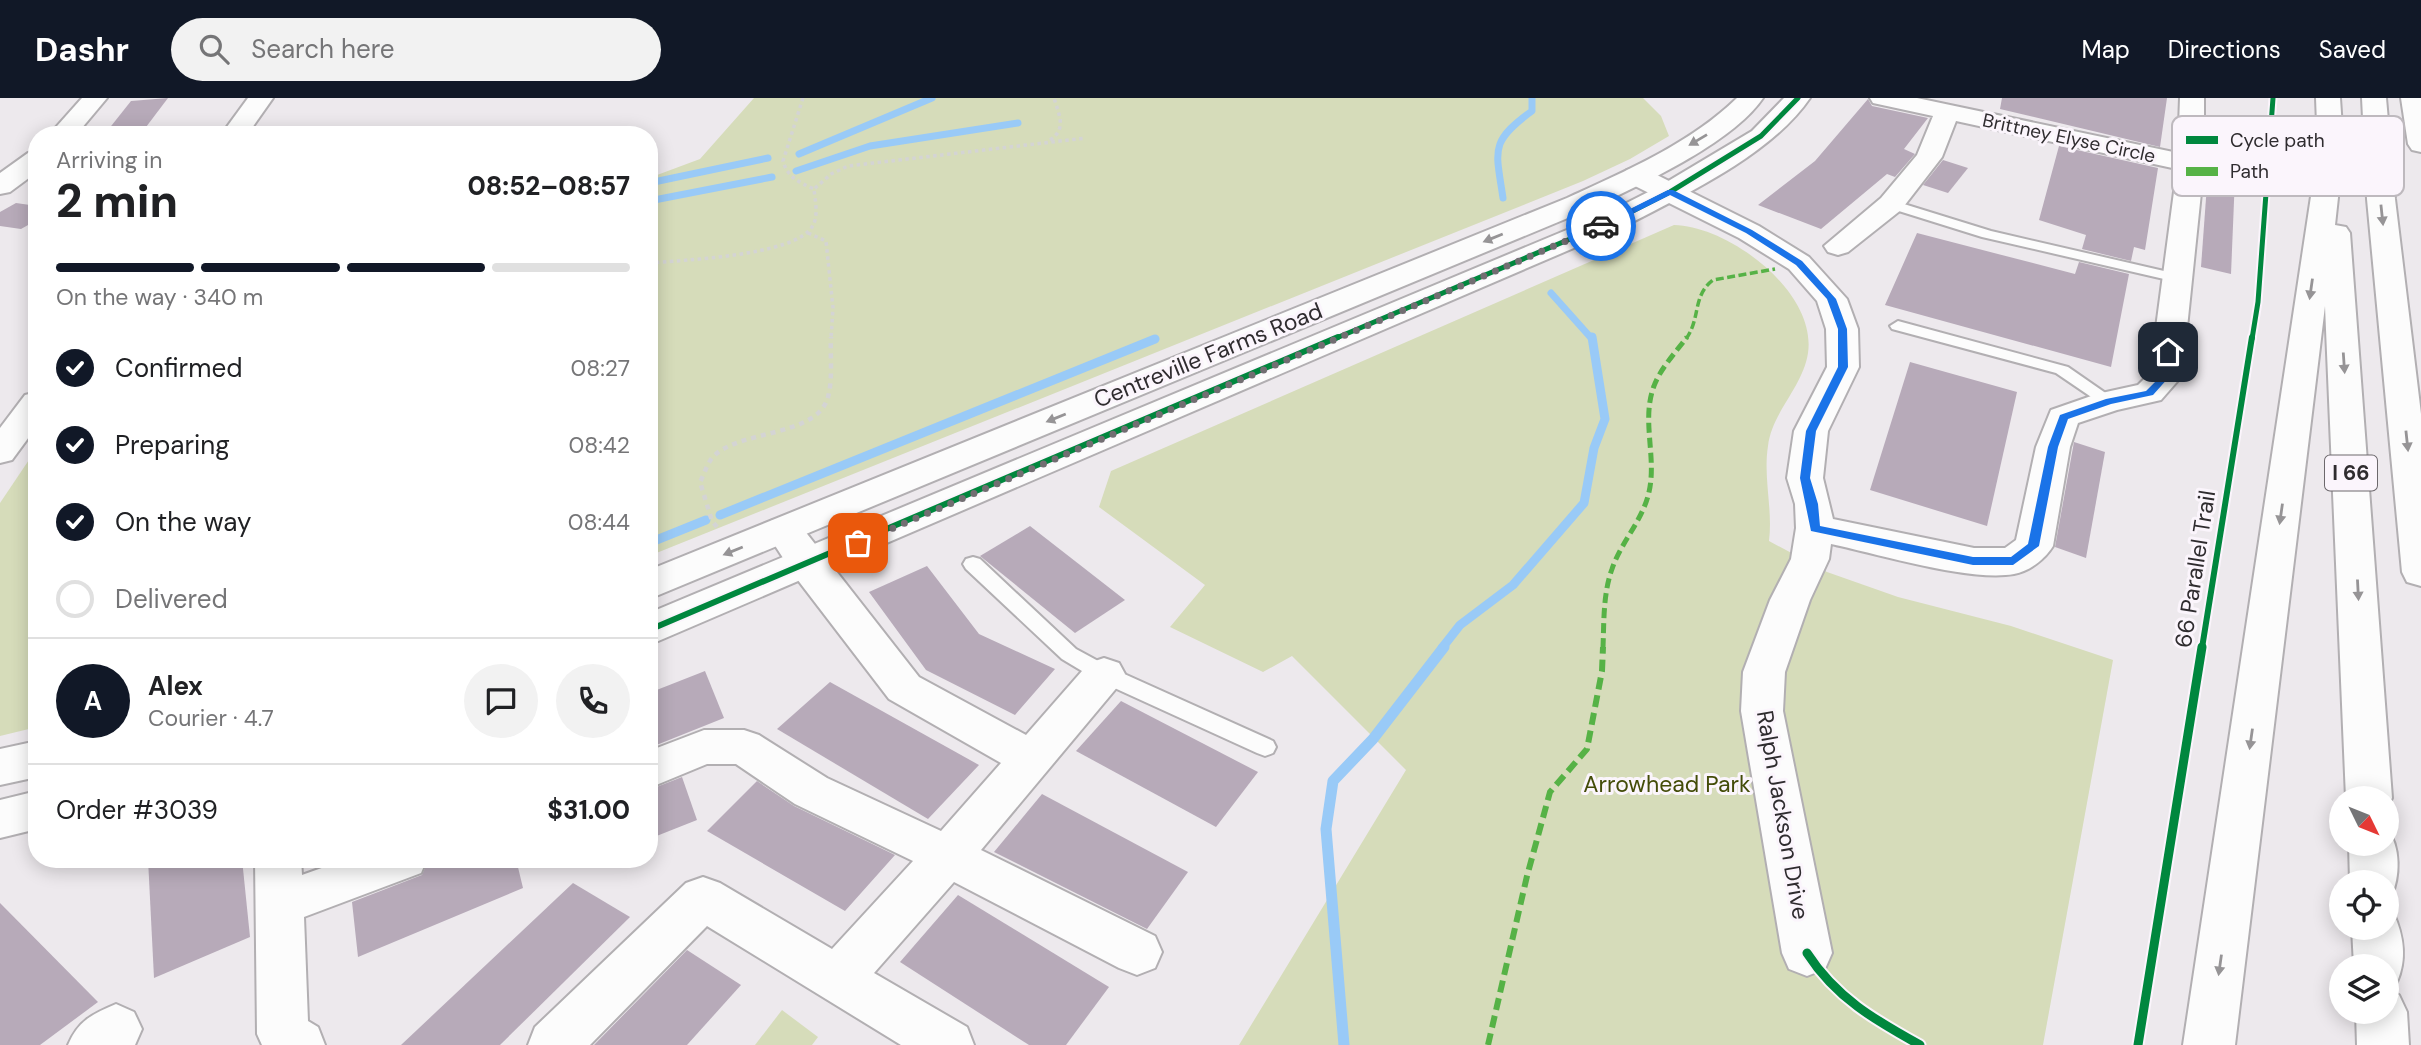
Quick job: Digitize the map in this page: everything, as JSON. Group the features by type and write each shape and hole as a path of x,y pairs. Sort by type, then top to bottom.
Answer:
{"main road":[{"path":"70,126 95,98"},
{"path":"241,126 261,98"},
{"name":"Centreville Farms Road","path":"658,581 1577,204 1637,176 1725,124 1751,98"},
{"name":"Centreville Farms Road","path":"658,626 808,565 1615,220 1670,192 1761,136 1798,98"},
{"name":"Brittney Elyse Circle","path":"1882,98 2172,160"},
{"path":"2192,98 2192,116"},
{"name":"I 66","path":"2328,98 2329,116"},
{"path":"2374,98 2375,116"},
{"path":"2413,98 2421,144"},
{"path":"1838,246 1891,204 1929,157 1947,112"},
{"path":"0,186 28,166"},
{"name":"Ralph Jackson Drive","path":"1637,176 1749,232 1799,263 1832,299 1842,329 1843,367 1811,431 1805,478 1815,528 1810,559 1790,600 1764,672 1762,711 1807,953"},
{"path":"1815,528 1973,561 2013,561 2034,546 2053,447 2063,417 2109,401 2149,393 2166,376 2187,196"},
{"path":"2209,1045 2324,196"},
{"name":"I 66","path":"2334,196 2368,786"},
{"path":"2381,196 2421,572"},
{"path":"0,452 28,414"},
{"path":"785,530 808,565 904,688 963,723 1033,759"},
{"path":"838,978 1033,759 1104,674"},
{"path":"658,766 704,747 744,747 811,791 948,856 1137,952"},
{"path":"0,767 28,761"},
{"path":"0,819 28,812"},
{"path":"295,1044 283,1034 279,882 355,868"},
{"path":"554,1045 703,898 948,1045"},
{"path":"2382,1024 2383,1045"}],"lane":[{"path":"1891,204 1987,234 2176,278"},
{"path":"1898,326 2062,370 2109,401"},
{"path":"973,564 1069,654 1104,674 1265,747"}],"path":[{"path":"803,98 800,120 782,154 782,164 801,185 814,189"},
{"path":"1046,142 1058,135 1062,126 1054,98"},
{"path":"814,189 831,174 848,166 1086,138"},
{"path":"808,233 816,212 814,189"},
{"path":"658,262 768,249 808,233 826,241 833,307 828,398 816,415 793,426 737,443 713,457 700,482 712,521 733,551"}],"green space":[{"path":"754,98 1643,98 1661,116 1669,136 1630,159 1583,181 658,552 658,175 700,159"},
{"name":"Arrowhead Park","path":"1674,225 1696,228 1719,237 1765,266 1799,307 1807,330 1808,353 1805,365 1775,422 1768,446 1769,541 1827,572 1898,597 2011,626 2113,660 2043,1045 1239,1045 1406,770 1292,656 1263,672 1170,627 1205,585 1099,507 1111,471"},
{"path":"28,461 28,729 0,736 0,503"},
{"path":"782,1010 818,1037 812,1045 755,1045"}],"building":[{"path":"168,98 147,126 111,126 131,101"},
{"path":"2002,98 2167,98 2160,147 2000,109"},
{"path":"1868,99 1872,106 1928,118 1904,149 1915,154 1895,177 1887,174 1821,229 1758,205 1815,161"},
{"path":"2059,146 2158,168 2145,250 2134,247 2131,261 2082,249 2086,235 2039,220"},
{"path":"1943,160 1968,168 1948,193 1923,185"},
{"path":"2206,196 2234,196 2231,274 2201,267"},
{"path":"16,203 28,205 28,225 21,229 0,226 0,212"},
{"path":"1917,233 2075,274 2079,262 2129,274 2111,367 1885,305"},
{"path":"1910,362 2017,392 1987,526 1870,490"},
{"path":"2074,442 2105,452 2086,558 2055,547"},
{"path":"1030,526 1125,600 1075,633 980,556"},
{"path":"927,566 979,634 1055,669 1015,715 926,670 869,592"},
{"path":"705,671 724,718 658,744 658,689"},
{"path":"830,682 979,765 928,819 777,729"},
{"path":"1121,701 1258,772 1216,827 1076,751"},
{"path":"682,777 697,820 658,835 658,786"},
{"path":"757,781 794,806 895,855 845,911 707,831"},
{"path":"1042,794 1188,872 1147,929 994,852"},
{"path":"148,868 243,868 250,937 154,978"},
{"path":"425,868 518,868 523,888 358,957 352,902 422,875"},
{"path":"573,883 630,917 500,1045 401,1045"},
{"path":"958,895 1109,987 1066,1045 1029,1045 900,962"},
{"path":"0,903 98,1002 40,1045 0,1045"},
{"path":"687,950 741,985 687,1045 594,1045"}],"waterway":[{"path":"799,154 932,98"},
{"path":"1503,198 1499,148 1508,131 1532,111 1532,98"},
{"path":"796,171 870,146 1018,123"},
{"path":"658,181 768,158"},
{"path":"658,199 772,177"},
{"path":"1551,293 1592,339"},
{"path":"1442,648 1460,625 1513,585 1584,503 1594,448 1605,419 1592,337"},
{"path":"720,515 1155,339"},
{"path":"658,539 706,520"},
{"path":"1344,1045 1326,829 1333,781 1373,739 1444,647"}],"marked path":[{"path":"1488,1045 1527,876 1550,792 1587,749 1602,671 1605,595 1612,567 1637,523 1649,495 1653,469 1648,409 1654,384 1695,326 1699,296 1705,286 1713,280 1775,269"}],"cycle path":[{"path":"658,626 1615,220 1670,192 1761,136 1798,98"},
{"name":"66 Parallel Trail","path":"2272,116 2273,98"},
{"name":"66 Parallel Trail","path":"2138,1045 2258,302 2266,196"},
{"path":"1807,953 1830,985 1856,1008 1920,1045"}],"way so far":[{"path":"858,543 1601,226"}],"route":[{"path":"1601,226 1670,192 1749,232 1799,263 1832,299 1842,329 1843,367 1811,431 1805,478 1815,528 1973,561 2013,561 2034,546 2053,447 2063,417 2109,401 2149,393 2166,376 2168,352"}]}
